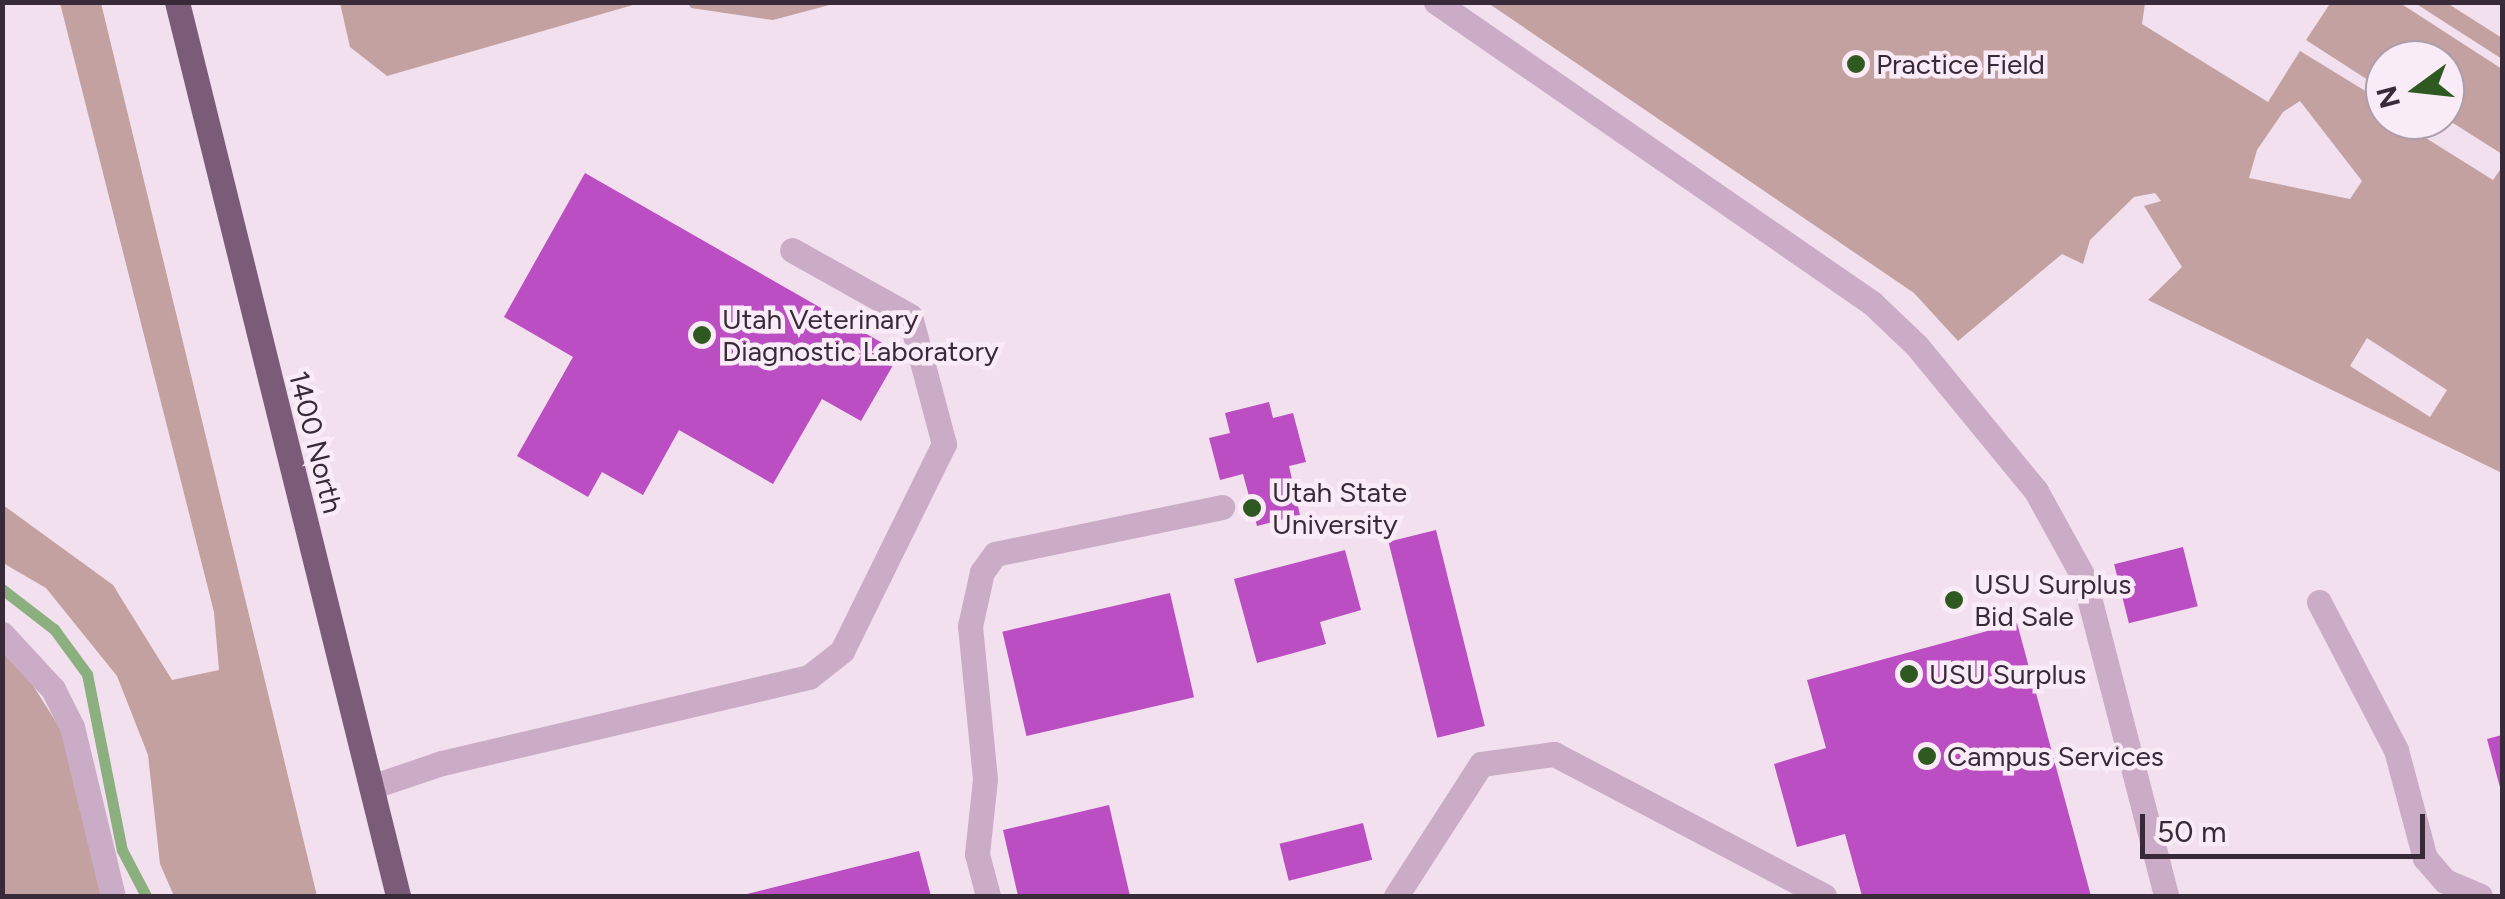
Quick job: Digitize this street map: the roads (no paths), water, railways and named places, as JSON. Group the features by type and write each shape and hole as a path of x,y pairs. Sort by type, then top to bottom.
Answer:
{"main road":[{"name":"1400 North","path":"177,2 398,896"}],"street":[{"path":"1436,2 1872,303 1967,406 2036,490 2084,578 2166,896"},
{"path":"370,787 442,763 809,677 842,651 944,444 910,316 792,250"},
{"path":"988,896 977,854 985,779 970,626 982,572 996,554 1222,507"},
{"path":"2319,602 2396,750 2425,858 2445,881 2480,896"},
{"path":"2,634 53,689 72,727 113,896"},
{"path":"1396,896 1481,764 1554,754 1824,896"}],"waterway":[{"path":"2,589 54,629 87,674 122,850 146,896"}],"place":[{"name":"Practice Field","path":"1856,64"},
{"name":"Utah Veterinary Diagnostic Laboratory","path":"702,335"},
{"name":"Utah State University","path":"1252,508"},
{"name":"USU Surplus Bid Sale","path":"1954,600"},
{"name":"USU Surplus","path":"1909,674"},
{"name":"Campus Services","path":"1927,756"}]}
